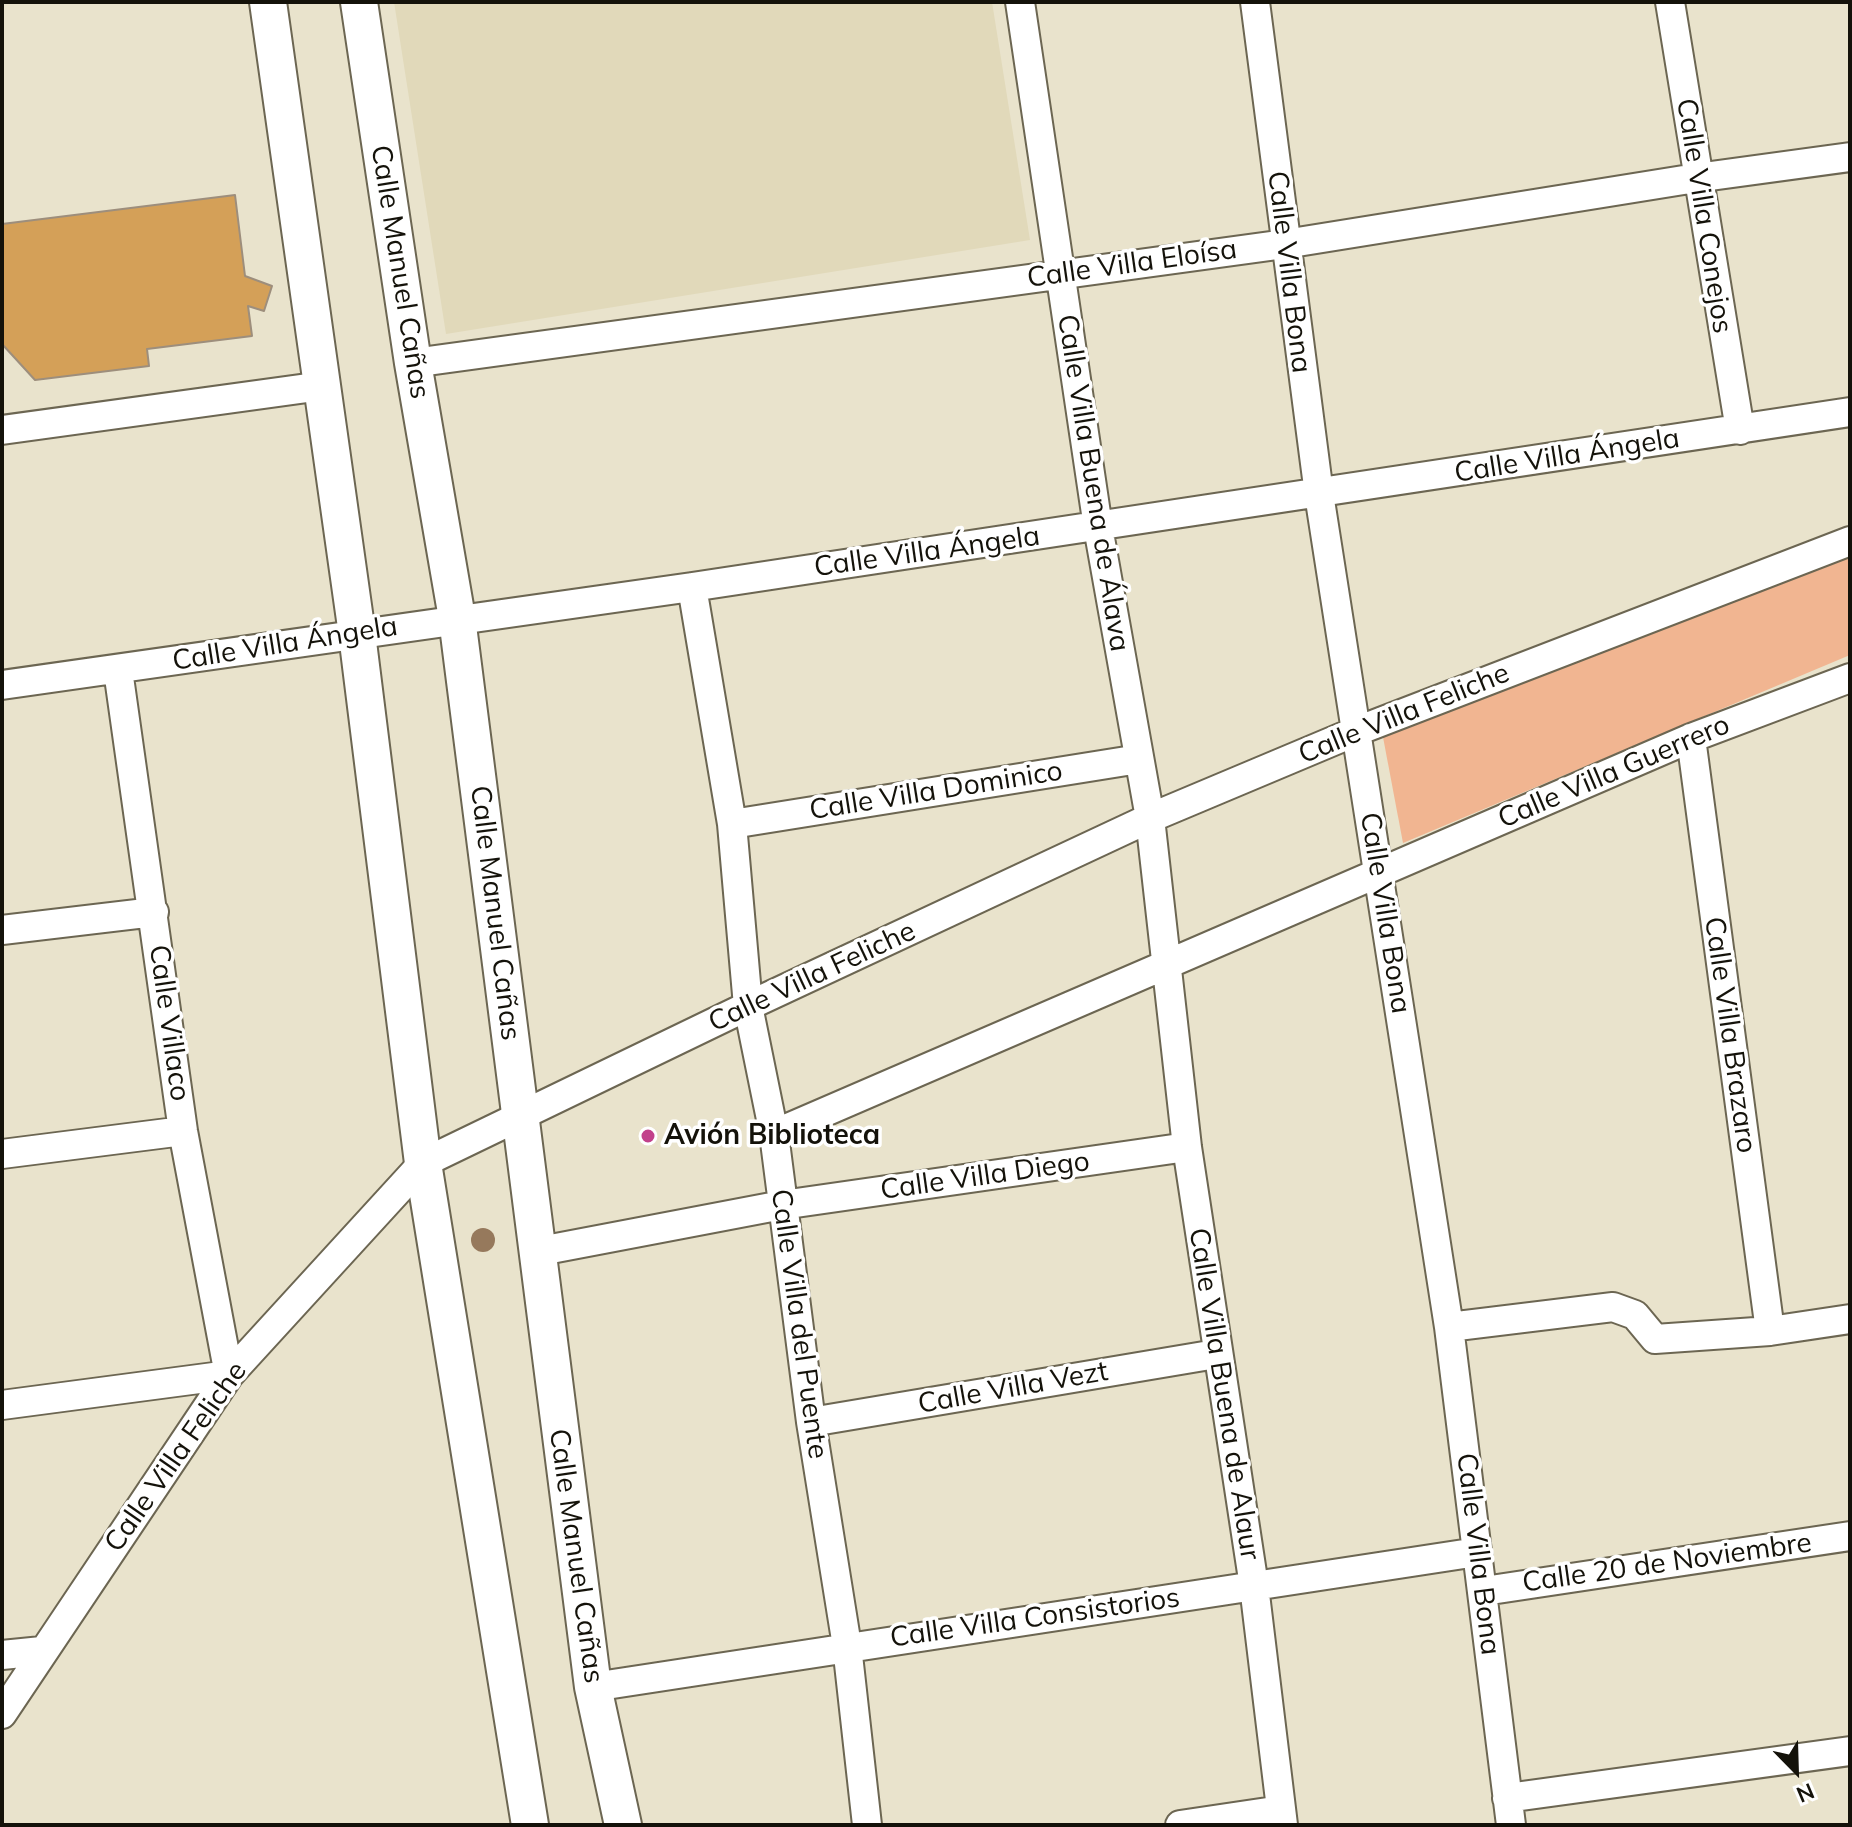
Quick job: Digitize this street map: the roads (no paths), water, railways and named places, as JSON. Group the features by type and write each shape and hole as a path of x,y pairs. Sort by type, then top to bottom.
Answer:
{"street":[{"path":"268,2 357,634 423,1163 530,1825"},
{"name":"Calle Manuel Cañas","path":"359,2 413,363 457,618 521,1117 535,1252 593,1687 623,1825"},
{"name":"Calle Villa Buena de Álava","path":"1020,2 1098,527 1150,818 1167,963"},
{"name":"Calle Villa Bona","path":"1255,2 1319,494 1449,1327 1509,1812"},
{"name":"Calle Villa Conejos","path":"1670,2 1696,178 1740,430"},
{"name":"Calle Villa Eloísa","path":"413,363 1285,244 1696,178 1850,157"},
{"path":"2,430 322,386"},
{"name":"Calle Villa Ángela","path":"2,685 692,587 1850,412"},
{"name":"Calle Villa Feliche","path":"2,1714 229,1375 423,1163 748,1006 1150,818 1357,731 1850,541"},
{"name":"Calle Villa del Puente","path":"692,587 732,824 748,1006 774,1134 811,1422 847,1646 867,1825"},
{"name":"Calle Villaco","path":"118,670 183,1131 229,1375"},
{"name":"Calle Villa Guerrero","path":"1379,872 1691,738 1850,678"},
{"name":"Calle Villa Brazaro","path":"1691,738 1770,1331"},
{"name":"Calle Villa Dominico","path":"732,824 1139,759"},
{"path":"774,1134 1379,872"},
{"path":"2,930 154,912"},
{"name":"Calle Villa Buena de Alaur","path":"1167,963 1187,1147 1216,1354 1254,1586 1282,1818"},
{"path":"2,1154 183,1131"},
{"name":"Calle Villa Diego","path":"535,1252 782,1205 1187,1147"},
{"path":"1449,1327 1613,1307 1635,1315 1655,1339 1770,1331 1850,1319"},
{"name":"Calle Villa Vezt","path":"811,1422 1216,1354"},
{"path":"2,1405 229,1375"},
{"name":"Calle 20 de Noviembre","path":"1484,1591 1850,1536"},
{"name":"Calle Villa Consistorios","path":"593,1687 1477,1552"},
{"path":"2,1655 42,1651"},
{"path":"1509,1812 1850,1751"},
{"path":"1180,1825 1282,1818"}],"place":[{"name":"Avión Biblioteca","path":"648,1136"}]}
